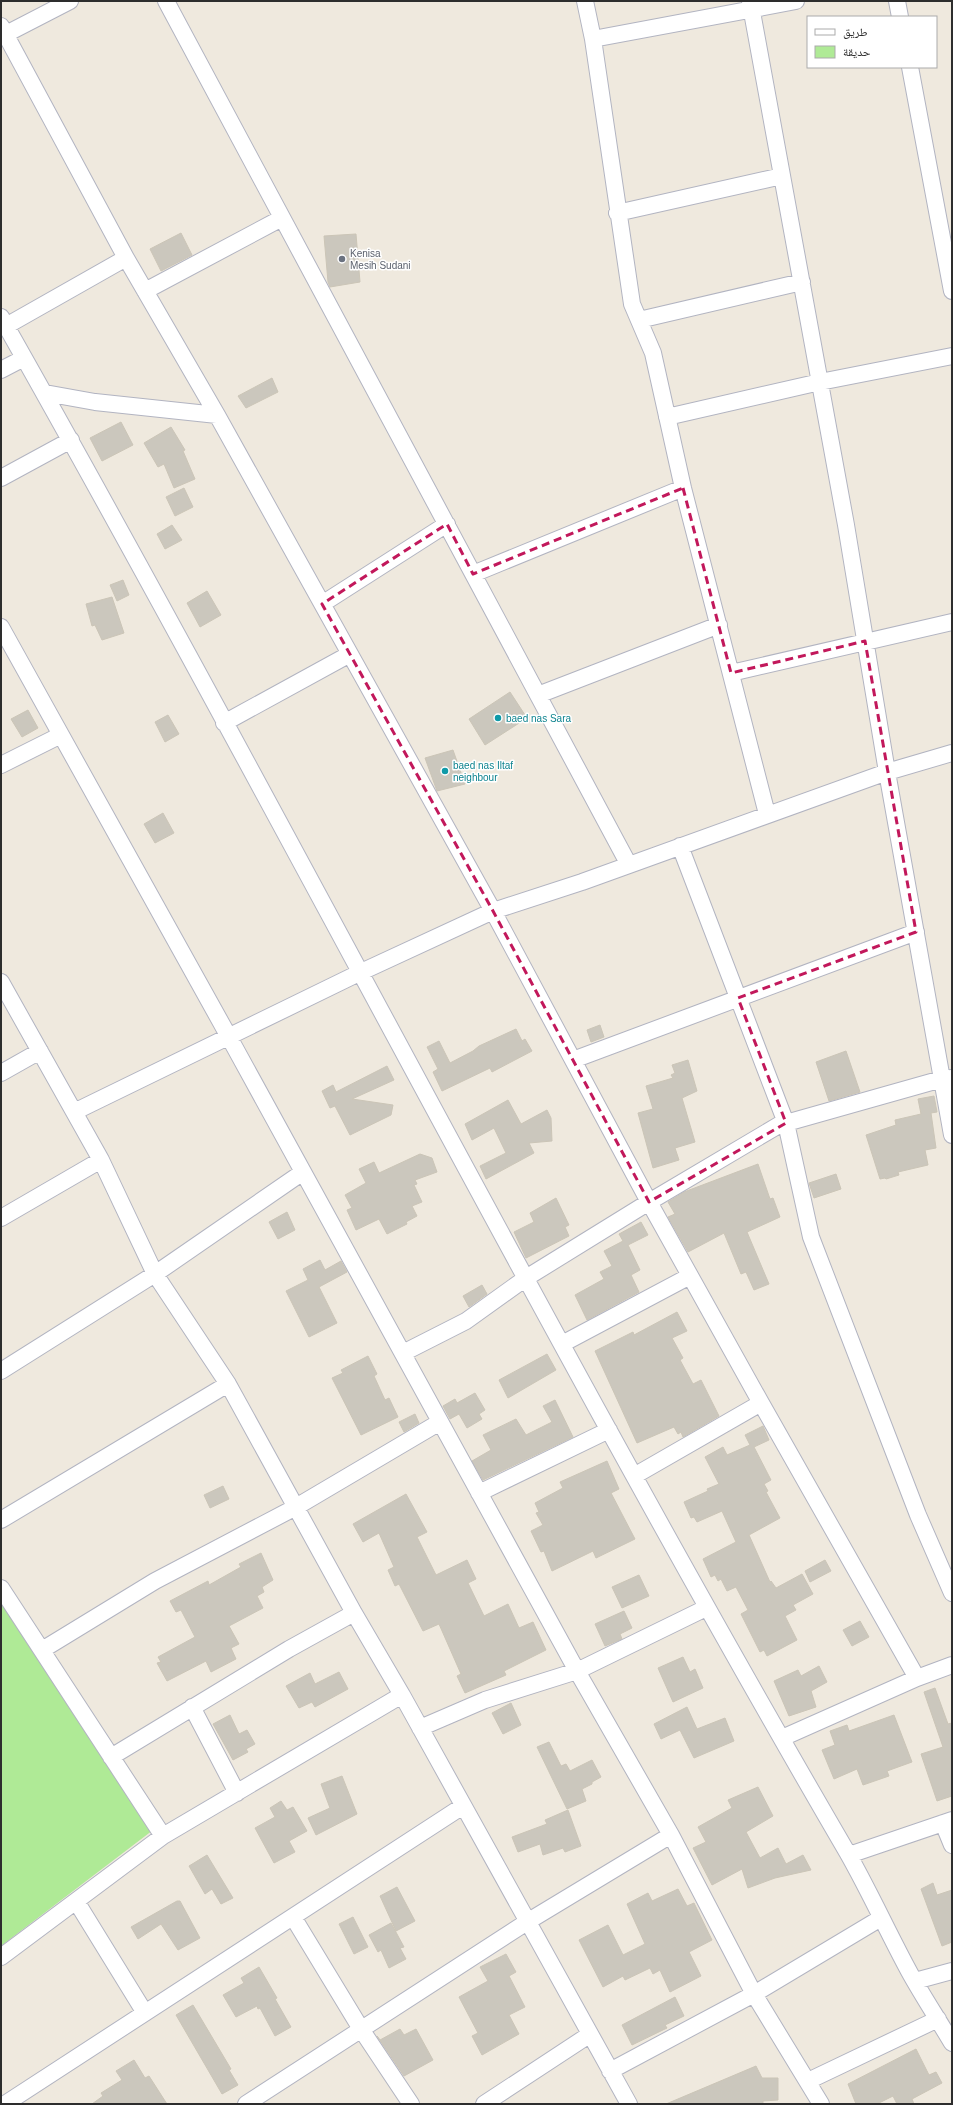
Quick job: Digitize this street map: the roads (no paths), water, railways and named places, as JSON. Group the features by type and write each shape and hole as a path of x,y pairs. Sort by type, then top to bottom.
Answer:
{"street":[{"path":"70,1 4,30 126,258 217,415 493,911 649,1202 760,1404 917,1678"},
{"path":"166,1 629,865"},
{"path":"585,1 593,39 617,213 632,304 652,353 683,488 767,814"},
{"path":"593,39 752,6 796,1"},
{"path":"897,1 900,16"},
{"path":"752,6 866,641 887,772 916,932 947,1079 952,1135"},
{"path":"910,68 952,291"},
{"path":"617,213 782,176"},
{"path":"145,291 282,218"},
{"path":"126,258 3,321 71,440 359,973 706,1608 849,1855 914,1981 952,2043"},
{"path":"639,320 802,282"},
{"path":"667,417 820,382 952,356"},
{"path":"1,370 24,358"},
{"path":"45,393 95,402 217,415"},
{"path":"1,478 71,440"},
{"path":"473,574 683,488"},
{"path":"322,604 446,524"},
{"path":"731,673 952,622"},
{"path":"538,695 718,625"},
{"path":"1,627 229,1037 577,1671 671,1835 754,1994 808,2080 821,2104"},
{"path":"224,723 350,654"},
{"path":"1,766 61,734"},
{"path":"74,1112 359,973 493,911 629,865 887,772 952,753"},
{"path":"680,846 786,1123 811,1237 918,1515 952,1593"},
{"path":"573,1060 916,932"},
{"path":"1,982 101,1160 155,1274 228,1384 354,1613 402,1695 589,2035 629,2104"},
{"path":"1,1073 40,1051"},
{"path":"403,1353 466,1321 526,1278 778,1125 947,1079"},
{"path":"1,1218 101,1160"},
{"path":"1,1371 155,1274 303,1172"},
{"path":"562,1344 690,1276"},
{"path":"1,1520 228,1384"},
{"path":"634,1476 760,1404"},
{"path":"42,1650 155,1581 296,1507 440,1422"},
{"path":"479,1493 609,1430"},
{"path":"1,1588 163,1836"},
{"path":"420,1728 485,1700 577,1671 706,1608"},
{"path":"111,1756 289,1649 354,1613"},
{"path":"782,1738 917,1678 952,1665"},
{"path":"1,1957 163,1836 402,1695"},
{"path":"192,1707 237,1792"},
{"path":"5,2102 145,2013 463,1806"},
{"path":"849,1855 947,1822 952,1845"},
{"path":"246,2104 527,1922 671,1835"},
{"path":"76,1901 145,2013"},
{"path":"293,1917 360,2030 411,2104"},
{"path":"610,2071 754,1994 881,1918"},
{"path":"914,1981 952,1970"},
{"path":"808,2080 938,2019"},
{"path":"484,2104 589,2035"}],"place":[{"name":"Kenisa Mesih Sudani","path":"342,259"},
{"name":"baed nas Sara","path":"498,718"},
{"name":"baed nas Iltaf neighbour","path":"445,771"}]}
